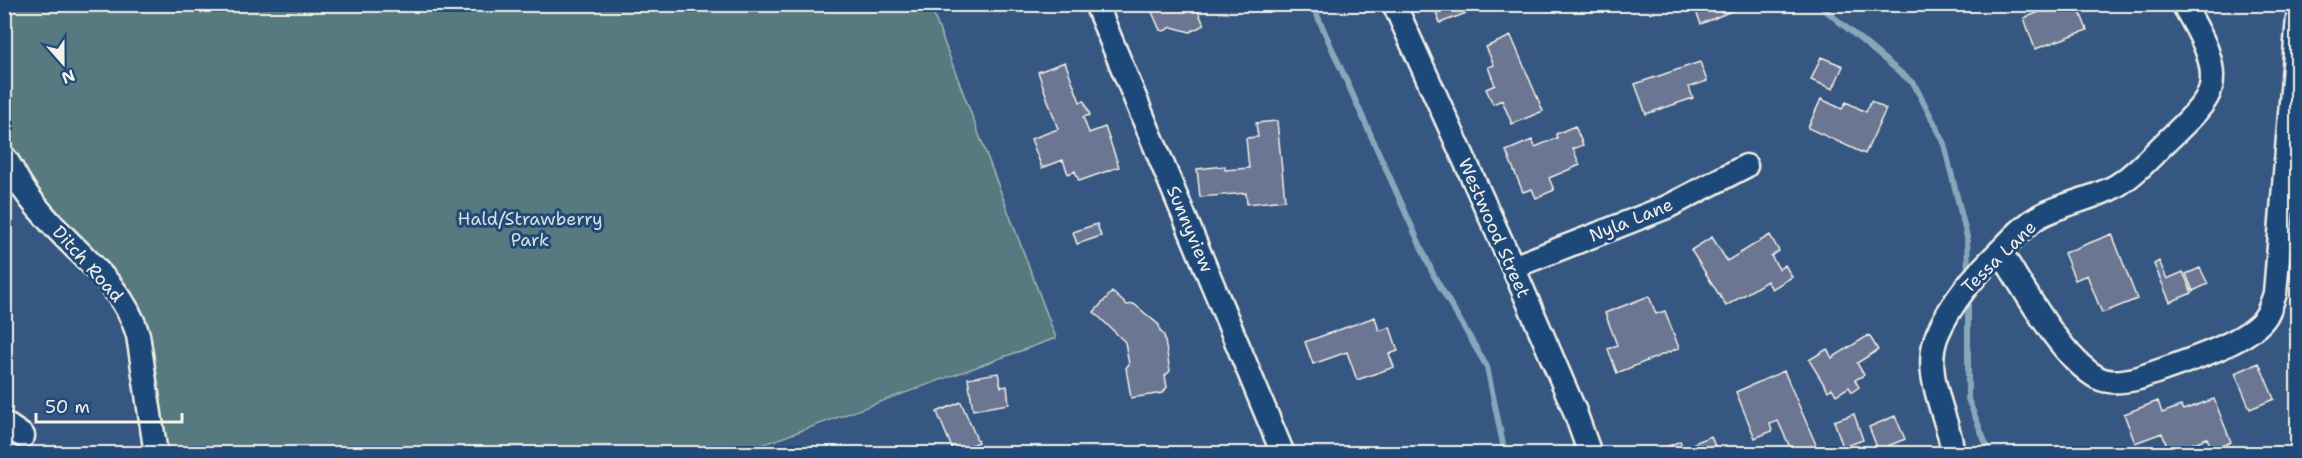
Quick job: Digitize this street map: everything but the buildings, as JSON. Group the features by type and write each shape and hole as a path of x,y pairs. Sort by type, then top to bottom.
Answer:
{"street":[{"name":"Sunnyview","path":"1096,4 1283,453"},
{"name":"Westwood Street","path":"1394,4 1513,267 1590,453"},
{"name":"Tessa Lane","path":"1952,453 1931,368 1931,353 1938,333 1958,297 1974,277 2023,228 2041,216 2116,186 2129,177 2198,109 2208,95 2211,80 2210,64 2199,32 2182,4"},
{"path":"2000,251 2065,350 2098,378 2125,381 2139,378 2235,341 2252,330 2265,318 2275,294 2298,18"},
{"name":"Ditch Road","path":"4,157 22,187 44,215 109,284 134,319 156,453"},
{"name":"Nyla Lane","path":"1513,267 1667,207 1746,166"},
{"path":"4,423 23,436"}],"green space":[{"name":"Hald/Strawberry Park","path":"4,5 930,5 1056,338 740,453 165,453 155,377 143,317 113,277 51,207 5,142"}],"waterway":[{"path":"1312,4 1434,276 1487,367 1505,454"},
{"path":"1818,4 1914,84 1943,140 1967,237 1968,275"},
{"path":"1968,297 1968,399 1990,454"}]}
